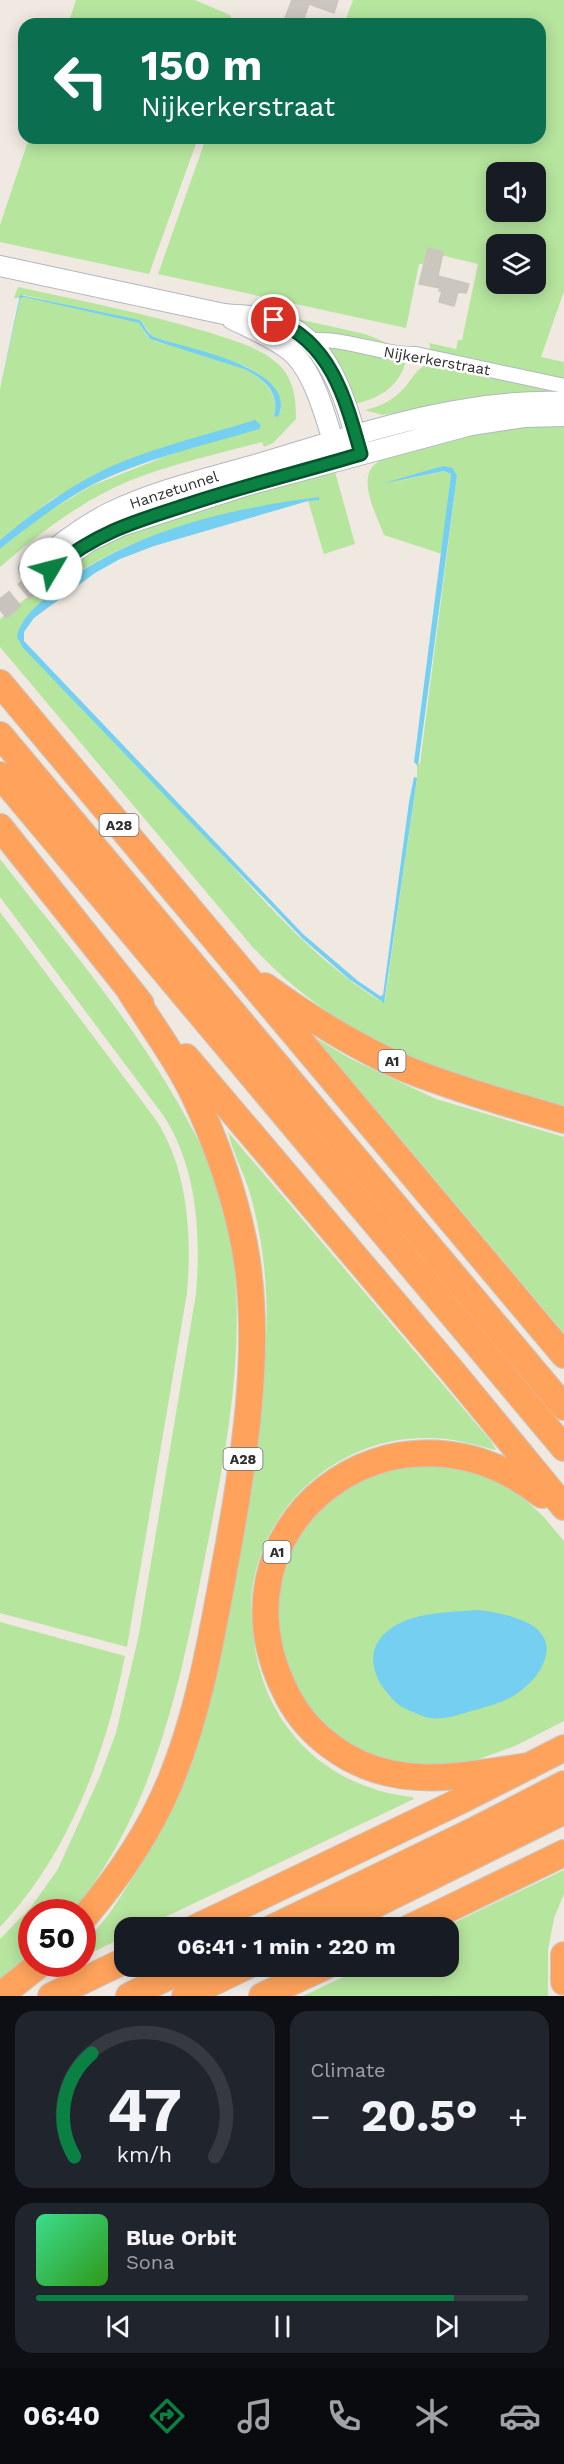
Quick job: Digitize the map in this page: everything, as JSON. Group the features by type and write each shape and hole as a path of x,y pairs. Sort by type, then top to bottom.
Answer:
{"highway":[{"name":"A28","path":"0,683 564,1354"},
{"name":"A28","path":"0,735 564,1407"},
{"path":"0,775 564,1448"},
{"name":"A28","path":"0,827 130,991 453,1372 564,1508"},
{"name":"A1","path":"238,967 343,1036 413,1072 512,1106 564,1120"},
{"name":"A28","path":"96,1904 110,1888 144,1835 170,1782 190,1726 214,1623 238,1493 248,1419 251,1357 250,1297 244,1244 221,1165 192,1091 130,991"},
{"name":"A1","path":"529,1766 435,1778 390,1773 368,1767 333,1749 304,1721 284,1690 270,1656 266,1635 265,1599 278,1548 310,1502 327,1485 349,1472 407,1453 441,1452 497,1467 520,1478 564,1515"},
{"name":"A1","path":"218,1917 564,1748"},
{"path":"295,1917 477,1829 564,1784"},
{"path":"350,1917 564,1811"},
{"path":"432,1917 564,1853"},
{"path":"564,1954 564,1982"},
{"path":"51,1996 114,1966"},
{"path":"0,1996 24,1977"},
{"path":"129,1996 168,1977"},
{"path":"185,1996 224,1977"},
{"path":"262,1996 303,1977"}],"main road":[{"name":"Nijkerkerstraat","path":"0,266 224,314 274,320 297,330 319,351 331,370 361,454"},
{"name":"Nijkerkerstraat","path":"224,314 289,350 308,375 339,461"},
{"path":"333,441 429,417 479,408 564,402"},
{"path":"339,461 471,425 524,417 564,416"},
{"name":"Hanzetunnel","path":"333,441 142,499 82,529 33,574 88,542 122,526 248,485 339,461"}],"street":[{"name":"Nijkerkerstraat","path":"289,350 298,342 331,340 396,354 416,354 564,386"}],"green space":[{"path":"76,0 195,0 230,15 231,18 70,18"},
{"path":"353,0 564,0 564,291 541,357 564,362 564,380 431,351 429,343 456,349 458,340 462,340 478,264 428,252 423,264 419,264 406,328 158,274 204,144 546,144 546,18 346,18"},
{"path":"27,144 196,144 149,274 0,242 0,225"},
{"path":"18,287 163,320 211,333 255,349 271,358 288,376 295,396 296,419 273,443 264,447 262,442 195,460 145,475 111,489 60,520 0,567 0,549 43,515 91,486 257,420 148,453 100,472 51,500 0,540 0,389 20,299 26,297 139,323 151,339 221,359 255,376 267,386 274,400 274,416 280,413 281,405 276,390 271,384 245,366 151,336 143,323 24,295 14,298"},
{"path":"275,314 365,334 397,347 396,350 307,331"},
{"path":"330,344 406,361 399,378 387,390 355,404 326,347"},
{"path":"428,364 564,391 564,395 530,392 494,395 383,415 364,410 381,405 401,392 418,371"},
{"path":"564,419 564,1106 476,1081 394,1049 319,1006 284,977 250,944 0,647 0,619 40,587 107,542 141,528 334,468 355,544 324,554 308,501 320,499 251,510 216,517 148,538 116,551 85,568 39,604 29,614 18,633 23,648 200,831 285,923 331,966 382,1002 385,1000 417,765 420,764 457,476 453,468 381,485 444,471 451,474 442,554 384,535 368,488 369,473 379,461 399,451 426,443 490,430"},
{"path":"0,859 120,1013 163,1078 202,1148 218,1186 229,1232 235,1277 237,1323 230,1415 206,1552 175,1695 145,1786 126,1829 102,1871 82,1899 37,1899 58,1869 100,1776 116,1733 139,1634 196,1294 197,1224 190,1178 174,1135 163,1115 0,897"},
{"path":"0,912 156,1120 175,1160 185,1204 189,1249 187,1293 127,1647 0,1613"},
{"path":"316,1038 349,1058 436,1099 564,1137 564,1333"},
{"path":"228,1132 491,1441 496,1450 470,1443 425,1438 394,1441 365,1449 337,1462 291,1501 274,1526 261,1554 253,1584 252,1621 258,1665 269,1695 283,1722 302,1745 325,1764 351,1780 380,1791 414,1799 165,1917 114,1917 114,1942 96,1951 96,1930 109,1914 144,1858 261,1393 267,1319 264,1270 251,1197"},
{"path":"442,1462 510,1486 542,1515 564,1541 564,1721 515,1746 471,1762 432,1769 364,1759 313,1724 271,1622 292,1541 331,1489 371,1471"},
{"path":"0,1622 125,1656 107,1729 95,1765 65,1835 46,1868 23,1899 18,1899 18,1905 0,1927"},
{"path":"564,1870 564,1894 554,1918 548,1950 548,1996 303,1996 343,1977 459,1977 459,1920"},
{"path":"18,1920 18,1966 0,1981 0,1939"}],"water":[{"path":"20,295 139,320 154,337 236,362 257,373 272,385 280,400 278,417 274,416 275,400 269,387 244,369 150,339 139,323 24,297 20,299 0,389"},
{"path":"255,420 261,425 259,429 130,468 90,486 55,508 0,549 0,540 28,518 57,497 103,470 152,451"},
{"path":"443,466 453,468 457,476 418,766 414,762 451,474 444,471 381,484"},
{"path":"319,497 319,500 308,501 154,546 120,559 95,573 34,618 24,632 24,641 303,934 358,981 380,996 383,995 409,802 414,777 417,778 384,1003 349,979 303,939 23,648 17,637 21,624 39,603 79,573 110,555 177,527 212,517"},
{"path":"478,1610 518,1619 530,1624 540,1632 547,1651 539,1671 532,1680 515,1695 504,1700 450,1717 426,1717 399,1705 389,1695 376,1674 373,1663 378,1642 386,1633 407,1620 437,1613"}],"building":[{"path":"292,0 338,0 334,13 309,4 304,18 285,18"},
{"path":"428,248 443,252 438,276 469,284 466,293 458,292 454,306 439,302 442,291 439,291 440,288 419,284"}],"tunnel":[{"path":"0,611 38,580"}],"route":[{"path":"51,569 88,542 122,526 248,485 361,454 348,410 331,370 319,351 297,330 274,320"}]}
